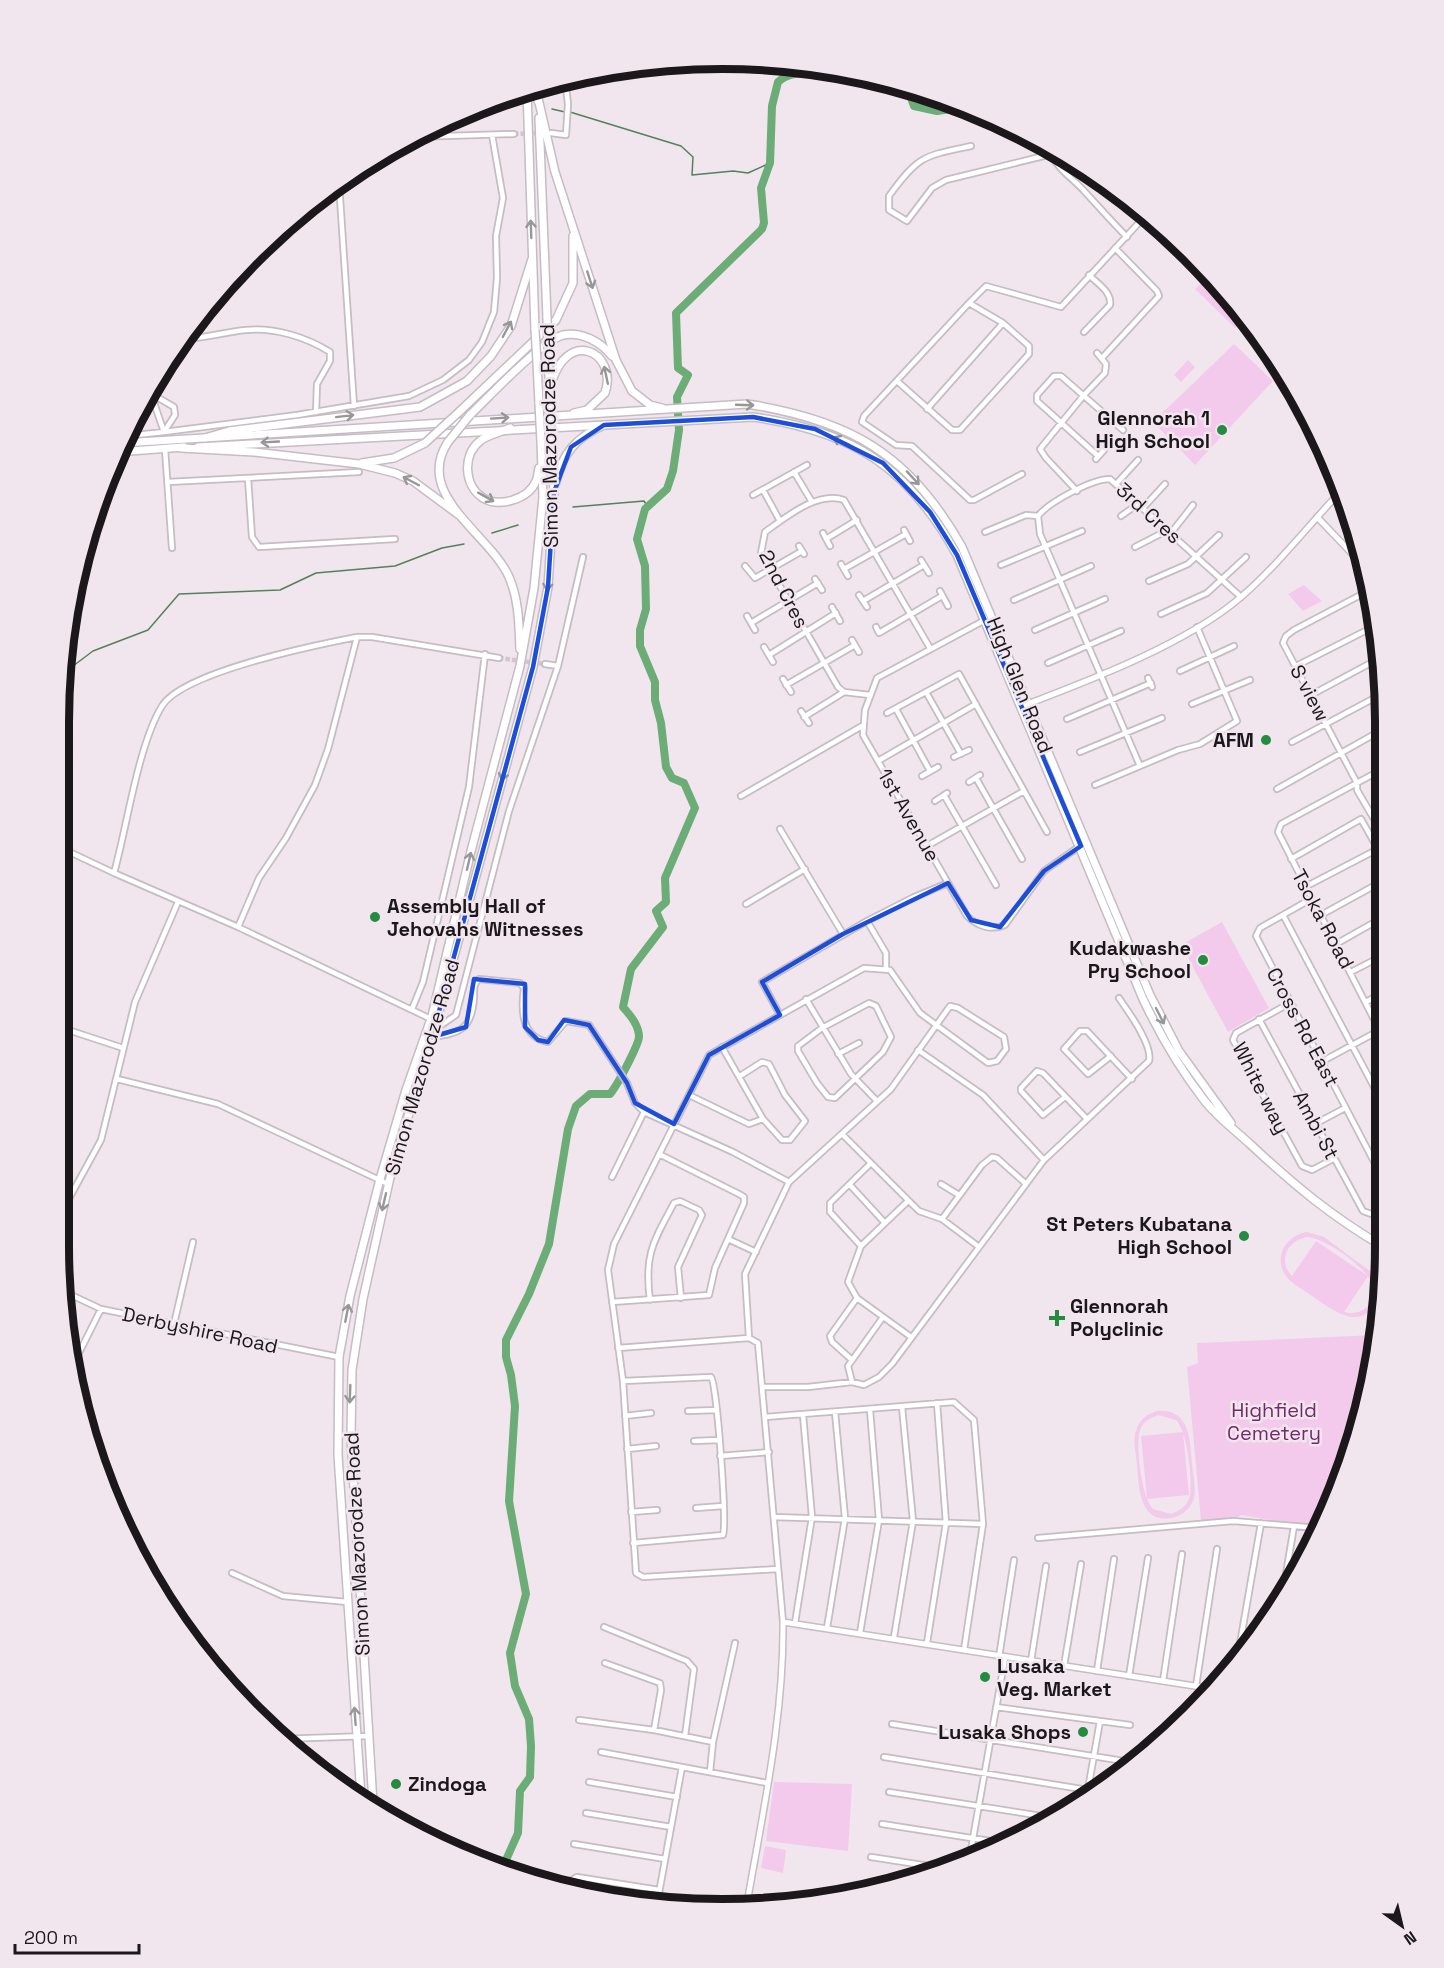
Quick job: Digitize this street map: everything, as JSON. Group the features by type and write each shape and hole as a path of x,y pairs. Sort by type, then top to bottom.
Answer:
{"main road":[{"path":"538,98 550,155 616,360 632,391 650,405 662,408"},
{"name":"Simon Mazorodze Road","path":"373,1798 350,1390 363,1299 388,1184 433,1034 533,667 548,587 554,492 538,98"},
{"name":"Simon Mazorodze Road","path":"360,1790 336,1425 339,1357 350,1296 380,1179 406,1090 431,1019 471,851 520,666 536,577 543,497 527,99"},
{"path":"359,464 394,458 425,443 551,326 560,313 573,283 572,225"},
{"path":"132,442 205,438 229,431 420,407 467,381 490,356 511,326 532,259"},
{"path":"520,666 519,612 510,578 495,553 459,514 444,493 439,476 441,452 470,415 531,358 562,335 585,336 608,350 616,360"},
{"path":"549,392 557,366 570,352 586,352 602,361 608,374 605,393 587,410 574,413"},
{"name":"High Glen Road","path":"205,438 694,406 747,404 795,411 844,430 900,466 935,504 962,547 1025,706"},
{"name":"High Glen Road","path":"181,448 694,418 753,417 795,423 815,429 883,463 907,485 941,526 957,555 1150,996 1199,1081 1242,1137 1320,1207 1375,1241"},
{"path":"554,492 563,459 571,447 586,434 604,425"},
{"path":"510,428 480,441 469,455 467,466 469,481 476,492 483,498 494,502 523,496 536,483 541,458"},
{"path":"128,452 181,448 255,452 359,464 395,473 413,481 459,514"}],"street":[{"path":"551,133 566,135 568,119 566,88"},
{"path":"432,136 514,134"},
{"path":"135,435 316,412 409,396 443,380 469,360 482,342 494,312 497,278 496,236 502,210 492,135"},
{"path":"971,146 942,151 913,164 889,196 889,210 907,221 932,188 946,180 1046,155"},
{"path":"1053,159 1058,168 1079,185 1104,215 1127,237"},
{"path":"340,193 354,406"},
{"path":"1022,474 972,501 912,446 896,445 862,422 986,286 1016,296 1034,298 1058,308 1141,221"},
{"path":"1102,358 1159,296 1157,291 1115,248"},
{"path":"1084,333 1110,305 1111,301 1109,295 1089,275"},
{"path":"897,381 952,430 960,430 1029,354 1029,346 1003,323 969,303"},
{"path":"927,409 1003,323"},
{"path":"195,337 247,330 280,333 315,343 330,352 330,361 317,384 316,412"},
{"path":"1077,491 1040,449 1105,373 1107,369 1097,353"},
{"path":"1104,450 1097,457 1037,401 1037,395 1058,375 1123,430"},
{"path":"155,396 174,407 174,415 164,432"},
{"path":"153,401 164,432"},
{"path":"165,449 172,548"},
{"path":"1116,483 1138,460"},
{"path":"753,495 807,465"},
{"path":"168,482 359,472"},
{"path":"794,472 812,502"},
{"path":"248,478 252,537 259,547 395,538"},
{"name":"3rd Cres","path":"1038,516 1047,506 1105,479 1116,483 1241,597"},
{"path":"1143,508 1165,484"},
{"path":"763,490 780,521"},
{"name":"2nd Cres","path":"844,692 838,687 761,553 762,537 780,521 812,502 835,496 849,505 930,648"},
{"path":"1025,706 1102,673 1197,627 1241,597 1335,498"},
{"path":"1121,516 1138,504"},
{"path":"1135,547 1169,531 1193,505"},
{"path":"985,532 1026,515 1038,516 1038,527 1046,547 1140,766"},
{"path":"1317,517 1353,555"},
{"path":"826,539 858,520"},
{"path":"1001,565 1083,531"},
{"path":"848,576 843,567 905,532 910,541"},
{"path":"823,533 830,546"},
{"path":"1149,581 1188,564 1219,535"},
{"path":"745,566 754,578 802,550"},
{"path":"433,1034 456,1016 509,811 558,666 583,557"},
{"path":"1161,614 1207,593 1246,557"},
{"path":"863,601 922,562 929,573"},
{"path":"1014,600 1091,566"},
{"path":"751,623 816,581 822,590"},
{"path":"879,633 941,594 948,606"},
{"name":"S view","path":"1362,594 1286,636 1283,643 1357,783 1357,790 1375,821"},
{"path":"858,595 867,608"},
{"path":"1035,630 1105,600"},
{"path":"832,607 840,621"},
{"path":"769,655 836,614"},
{"path":"747,616 755,630"},
{"path":"741,796 862,726 877,678 986,620"},
{"path":"876,627 883,640"},
{"path":"1095,785 1178,750 1200,744 1237,721 1197,627"},
{"path":"1296,666 1368,630"},
{"path":"1048,663 1121,631"},
{"path":"238,927 259,878 286,838 315,785 328,749 357,638"},
{"path":"114,873 147,743 161,707 167,700 208,676 357,638 485,654 499,658"},
{"path":"786,685 825,663 854,642 859,652"},
{"path":"1180,671 1234,646"},
{"path":"764,647 773,662"},
{"path":"412,1009 423,982 469,787 485,654"},
{"path":"1311,695 1372,662"},
{"path":"545,664 558,666"},
{"path":"887,713 959,674 1047,832"},
{"path":"783,679 791,692"},
{"path":"1192,704 1250,680"},
{"path":"1067,719 1150,683"},
{"path":"804,717 844,692 870,695"},
{"path":"926,692 961,754"},
{"path":"1292,742 1374,698"},
{"path":"878,761 976,704"},
{"path":"896,709 930,771"},
{"path":"801,711 809,723"},
{"path":"1080,752 1162,718"},
{"name":"1st Avenue","path":"862,726 863,735 971,920 989,928 1000,927 1007,922 1044,871 1084,844"},
{"path":"1277,789 1375,734"},
{"path":"954,757 969,750"},
{"path":"922,776 938,767"},
{"path":"1357,783 1375,773"},
{"path":"969,782 978,777 993,809 1022,859"},
{"name":"Tsoka Road","path":"1357,783 1281,824 1278,832 1290,859 1375,1017"},
{"path":"927,846 1024,791"},
{"path":"935,801 946,794 961,827 996,885"},
{"path":"1290,859 1361,819 1375,844"},
{"path":"780,829 843,934"},
{"path":"1305,887 1375,851"},
{"path":"69,852 238,927 431,1019"},
{"path":"746,904 805,869"},
{"path":"780,1015 762,982 867,921 948,883"},
{"path":"1322,915 1375,885"},
{"name":"Cross Rd East","path":"1311,899 1260,928 1256,936 1375,1162"},
{"path":"69,1197 101,1140 135,1002 178,902"},
{"path":"1282,915 1375,1089"},
{"path":"867,921 886,953 886,968"},
{"path":"1336,944 1375,922"},
{"path":"1351,972 1375,960"},
{"path":"749,1338 744,1281 789,1182 896,1084 935,1025 952,1005 1004,1037 1006,1049 997,1061 988,1063 935,1025 920,1013 893,972 886,968 864,968 722,1047 705,1062 609,1260 612,1302 623,1381 635,1570 643,1577 778,1569"},
{"path":"433,1034 461,1031 466,1027 474,1000 474,985 479,980 520,983 524,988 522,1001 525,1027 538,1040 548,1042 566,1021 585,1023 596,1031 606,1053 627,1083 633,1101 644,1112 674,1124 789,1182"},
{"path":"1366,1002 1375,997"},
{"path":"762,1387 808,1387 852,1382 864,1385 879,1377 1044,1160 1146,1065 1151,1055 1119,998"},
{"path":"806,999 838,1054 855,1078 877,1101"},
{"path":"869,1003 876,1006 892,1034 883,1052 855,1078 835,1098 828,1097 798,1051 798,1046 822,1028 869,1003"},
{"name":"White way","path":"1290,1003 1236,1033 1233,1040 1302,1166 1312,1170 1334,1159"},
{"name":"Ambi St","path":"1259,1019 1363,1211 1371,1214 1375,1212"},
{"path":"1111,1056 1088,1074 1064,1049 1069,1041 1083,1030 1111,1056 1132,1079"},
{"path":"69,1031 123,1048"},
{"path":"1321,1062 1375,1033"},
{"path":"838,1054 860,1043"},
{"path":"722,1047 763,1119 786,1141 806,1123 785,1095 769,1064 762,1062 740,1077"},
{"path":"918,1050 983,1095 1044,1160"},
{"path":"1065,1096 1043,1115 1021,1091 1021,1088 1037,1071 1040,1071 1065,1096 1087,1119"},
{"path":"117,1079 218,1104 388,1184"},
{"path":"689,1095 749,1124 763,1119"},
{"path":"1315,1124 1345,1108"},
{"path":"612,1177 644,1112"},
{"path":"842,1134 908,1201 925,1215 942,1219 979,1247"},
{"path":"612,1302 681,1298 710,1293 715,1268 744,1203 744,1197 659,1154"},
{"path":"942,1219 982,1165 992,1157 997,1158 1025,1183"},
{"path":"861,1246 830,1212 829,1207 830,1203 872,1163"},
{"path":"941,1184 959,1195"},
{"path":"850,1185 885,1223"},
{"path":"650,1300 646,1270 649,1255 674,1203 680,1201 699,1210 702,1215 678,1267 681,1298"},
{"path":"908,1201 861,1246 848,1282 857,1298 911,1337"},
{"path":"728,1239 756,1252"},
{"path":"174,1324 193,1242"},
{"name":"Derbyshire Road","path":"71,1295 101,1309 339,1357"},
{"path":"852,1360 832,1342 830,1336 857,1298"},
{"path":"79,1354 101,1309"},
{"path":"852,1382 848,1369 852,1360 883,1317"},
{"path":"618,1348 749,1338 759,1346 783,1622 783,1668 748,1898"},
{"path":"623,1381 711,1377 714,1382 717,1410 725,1532 721,1537 633,1543"},
{"path":"765,1417 954,1402 974,1420 983,1524 964,1650"},
{"path":"927,1643 946,1523 937,1403"},
{"path":"894,1637 913,1521 902,1407"},
{"path":"688,1411 717,1410"},
{"path":"860,1633 879,1520 870,1410"},
{"path":"828,1628 845,1518 835,1412"},
{"path":"625,1416 651,1413"},
{"path":"795,1623 812,1517 803,1415"},
{"path":"694,1442 719,1440"},
{"path":"627,1449 656,1446"},
{"path":"720,1456 769,1452"},
{"path":"696,1508 723,1506"},
{"path":"631,1512 657,1510"},
{"path":"774,1517 983,1524"},
{"path":"1038,1538 1233,1521 1311,1527"},
{"path":"1240,1644 1261,1523"},
{"path":"1286,1577 1294,1526"},
{"path":"1196,1686 1217,1549"},
{"path":"1163,1681 1182,1554"},
{"path":"1129,1676 1148,1558"},
{"path":"1097,1671 1114,1559"},
{"path":"971,1849 996,1707 1014,1560"},
{"path":"1064,1666 1080,1564"},
{"path":"1031,1661 1046,1566"},
{"path":"232,1573 283,1596 347,1602"},
{"path":"783,1622 894,1637 1002,1657 1203,1688"},
{"path":"604,1627 687,1661 694,1669 685,1736"},
{"path":"710,1772 713,1742 735,1643"},
{"path":"605,1662 660,1683 661,1690 654,1730"},
{"path":"996,1707 1130,1725"},
{"path":"579,1720 654,1730 713,1742"},
{"path":"1089,1786 1100,1722"},
{"path":"892,1724 1124,1761"},
{"path":"293,1739 369,1736"},
{"path":"601,1752 767,1783"},
{"path":"884,1758 1082,1791"},
{"path":"658,1896 682,1767"},
{"path":"589,1782 677,1797"},
{"path":"889,1792 1041,1816"},
{"path":"586,1813 671,1827"},
{"path":"882,1824 991,1841"},
{"path":"574,1844 665,1859"},
{"path":"871,1857 927,1866"},
{"path":"571,1881 577,1877 659,1890"}],"highlighted area":[{"path":"753,417 815,429 883,463 930,512 957,555 1081,846 1044,871 1000,927 971,920 948,883 843,934 762,982 780,1015 709,1055 674,1124 635,1103 627,1083 589,1025 564,1020 548,1042 538,1040 525,1027 525,984 474,979 466,1027 432,1037 533,667 548,587 554,492 571,447 604,425"}],"green space":[{"path":"1204,281 1239,323 1235,328 1195,289"},
{"path":"1234,344 1273,381 1195,465 1153,422"},
{"path":"1188,360 1195,367 1181,382 1174,375"},
{"path":"1304,585 1322,601 1303,611 1288,594"},
{"path":"1222,922 1269,1008 1228,1032 1181,945"},
{"path":"1307,1232 1324,1237 1374,1274 1374,1288 1368,1276 1344,1312 1355,1313 1364,1309 1373,1297 1372,1308 1368,1312 1361,1316 1344,1315 1296,1286 1286,1277 1281,1266 1282,1252 1294,1237","holes":["1307,1237 1336,1249 1358,1265 1367,1275 1316,1241 1292,1276 1285,1264 1287,1252 1295,1242"]},
{"name":"Highfield Cemetery","path":"1368,1335 1353,1415 1340,1456 1312,1527 1241,1515 1236,1518 1201,1521 1187,1367 1198,1363 1197,1343"},
{"path":"1157,1411 1168,1411 1176,1415 1182,1420 1189,1436 1194,1497 1187,1510 1172,1518 1153,1515 1147,1510 1140,1493 1135,1437 1140,1422","holes":["1158,1415 1176,1420 1186,1445 1191,1482 1189,1499 1186,1504 1171,1514 1153,1509 1149,1503 1140,1471 1138,1447 1140,1430 1147,1421"]},
{"path":"1183,1432 1189,1495 1147,1499 1141,1436"},
{"path":"774,1782 852,1784 848,1851 766,1841"},
{"path":"765,1846 786,1850 783,1873 761,1868"}],"waterway":[{"path":"505,1862 518,1833 520,1791 530,1777 531,1746 529,1719 515,1686 510,1653 526,1594 509,1501 515,1406 506,1357 506,1340 529,1294 549,1244 568,1129 576,1106 590,1094 610,1094 638,1042 639,1033 636,1024 623,1007 631,969 663,927 656,911 666,902 665,878 695,808 684,783 672,778 666,767 661,723 655,700 655,682 640,646 640,630 646,609 645,566 637,539 645,509 667,489 673,471 679,430 677,397 688,375 678,368 676,313 762,229 764,223 761,188 770,163 772,106 778,82 784,77 799,74"},
{"path":"911,97 914,106 937,111 947,110"},
{"path":"552,109 565,112"},
{"path":"570,112 681,146 693,157 692,175 733,171 748,173 770,163"},
{"path":"573,507 644,501 648,507"},
{"path":"492,533 518,525"},
{"path":"71,667 93,651 148,630 179,594 280,590 316,573 395,566 442,548 464,544"}],"tunnel":[{"path":"514,134 541,133"},
{"path":"499,658 545,664"}],"place":[{"name":"Glennorah 1 High School","path":"1222,430"},
{"name":"AFM","path":"1266,740"},
{"name":"Assembly Hall of Jehovahs Witnesses","path":"375,917"},
{"name":"Kudakwashe Pry School","path":"1203,960"},
{"name":"St Peters Kubatana High School","path":"1244,1236"},
{"name":"Glennorah Polyclinic","path":"1057,1318"},
{"name":"Lusaka Veg. Market","path":"985,1677"},
{"name":"Lusaka Shops","path":"1083,1732"},
{"name":"Zindoga","path":"396,1784"}]}
